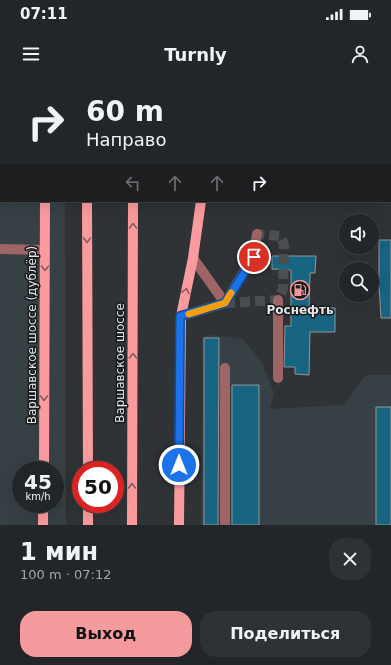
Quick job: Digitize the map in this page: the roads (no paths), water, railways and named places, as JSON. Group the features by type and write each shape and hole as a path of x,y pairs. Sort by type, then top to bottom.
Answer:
{"main road":[{"name":"Варшавское шоссе (дублёр)","path":"44,461 45,202"},
{"path":"88,202 88,461"},
{"name":"Варшавское шоссе","path":"132,525 133,202"},
{"path":"179,525 180,316 193,258 201,202"},
{"path":"43,525 44,513"},
{"path":"88,513 88,525"}],"lane":[{"path":"180,316 225,303 254,257 257,234"},
{"path":"0,249 45,250"},
{"path":"193,258 225,303"},
{"path":"278,300 278,378"},
{"path":"225,368 226,525"}],"tunnel":[{"path":"225,303 278,300 283,289 284,244 280,236 257,234"}],"place":[{"name":"Роснефть","path":"300,290"}]}
